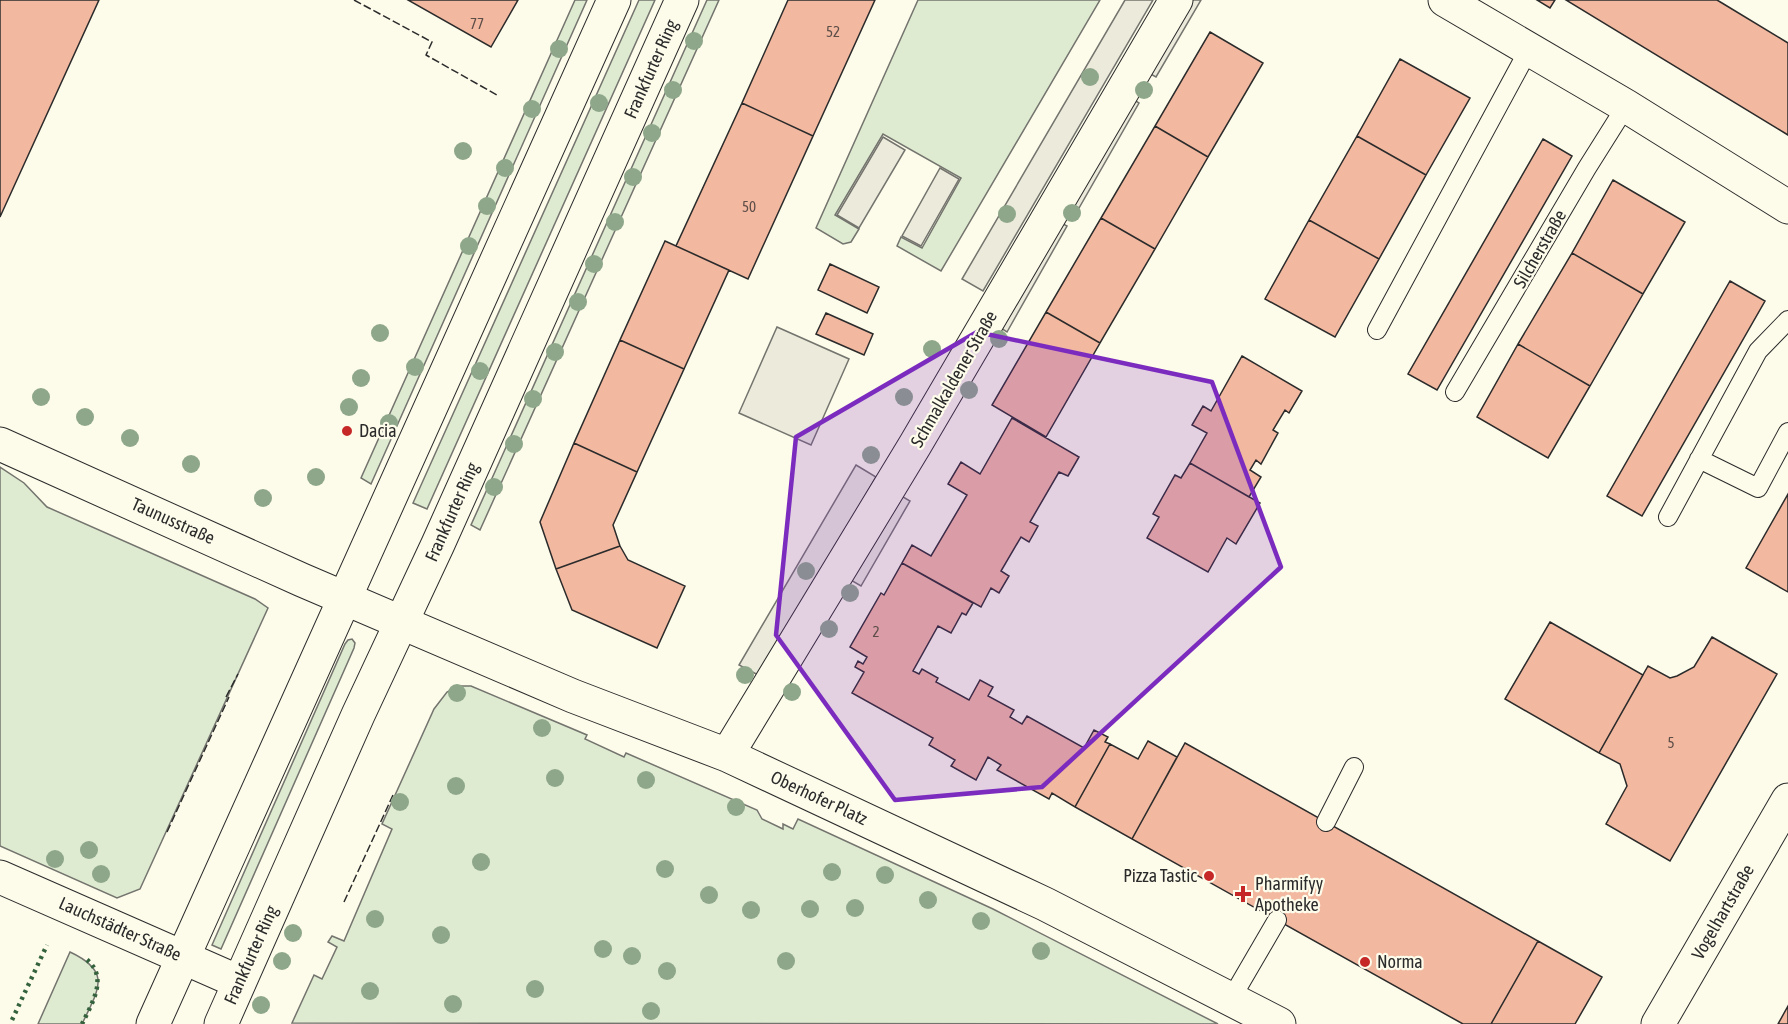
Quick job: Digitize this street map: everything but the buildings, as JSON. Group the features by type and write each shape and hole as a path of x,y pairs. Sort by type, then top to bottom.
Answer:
{"street":[{"path":"153,1024 614,0"},
{"name":"Frankfurter Ring","path":"220,1024 682,0"},
{"name":"Schmalkaldener Straße","path":"727,755 915,445 1176,0"},
{"path":"1445,0 1626,106 1788,207"},
{"name":"Taunusstraße","path":"0,444 346,598"},
{"name":"Oberhofer Platz","path":"346,598 573,696 727,755 1045,904 1279,1024"},
{"name":"Vogelhartstraße","path":"1658,1024 1788,800"},
{"name":"Lauchstädter Straße","path":"0,877 239,982"}],"lane":[{"path":"1377,330 1529,49"},
{"name":"Silcherstraße","path":"1455,392 1571,194 1626,106"},
{"path":"1668,517 1758,351 1788,320"},
{"path":"1699,459 1758,488 1788,432"},
{"path":"1326,822 1354,767"},
{"path":"1231,999 1277,920"}],"highlighted area":[{"path":"977,332 1212,382 1281,567 1042,787 895,800 776,635 796,437"}],"green space":[{"path":"575,0 587,0 371,484 361,478"},
{"path":"639,0 655,0 427,509 413,503"},
{"path":"707,0 719,0 480,530 471,525"},
{"path":"918,0 1100,0 941,271 897,246 901,237 922,248 961,178 883,134 835,215 859,229 851,242 843,244 816,228"},
{"path":"0,467 24,483 47,507 255,599 268,608 140,889 117,898 0,846"},
{"path":"352,639 355,643 354,648 221,949 212,945 345,644"},
{"path":"459,686 471,686 587,735 585,739 624,757 626,753 757,810 762,819 783,829 783,824 793,829 798,819 993,909 1218,1024 292,1023 314,975 322,979 337,947 328,942 332,936 344,941 392,829 382,824 434,709 447,692"},
{"path":"70,952 84,959 97,975 97,992 93,1001 82,1024 38,1024"}],"shaded area":[{"path":"1125,0 1153,0 983,291 962,279"},
{"path":"1186,0 1201,0 1156,77 1145,71"},
{"path":"1128,96 1139,103 1079,208 1068,202"},
{"path":"883,137 905,150 859,228 837,215"},
{"path":"940,168 959,179 921,246 902,236"},
{"path":"1056,220 1067,226 1007,332 996,325"},
{"path":"777,327 849,359 811,445 739,413"},
{"path":"856,465 876,477 760,676 739,665"},
{"path":"898,494 910,501 861,586 849,579"}],"hedge":[{"path":"12,1020 47,945"},
{"path":"82,1024 94,999 97,982 93,966 86,959"}],"fence":[{"path":"354,0 432,42 426,55 497,95"},
{"path":"226,697 238,674"},
{"path":"167,832 229,697"},
{"path":"344,902 393,795"}],"place":[{"name":"Dacia","path":"347,431"},
{"name":"Pizza Tastic","path":"1209,876"},
{"name":"Pharmifyy Apotheke","path":"1243,894"},
{"name":"Norma","path":"1365,962"}]}
